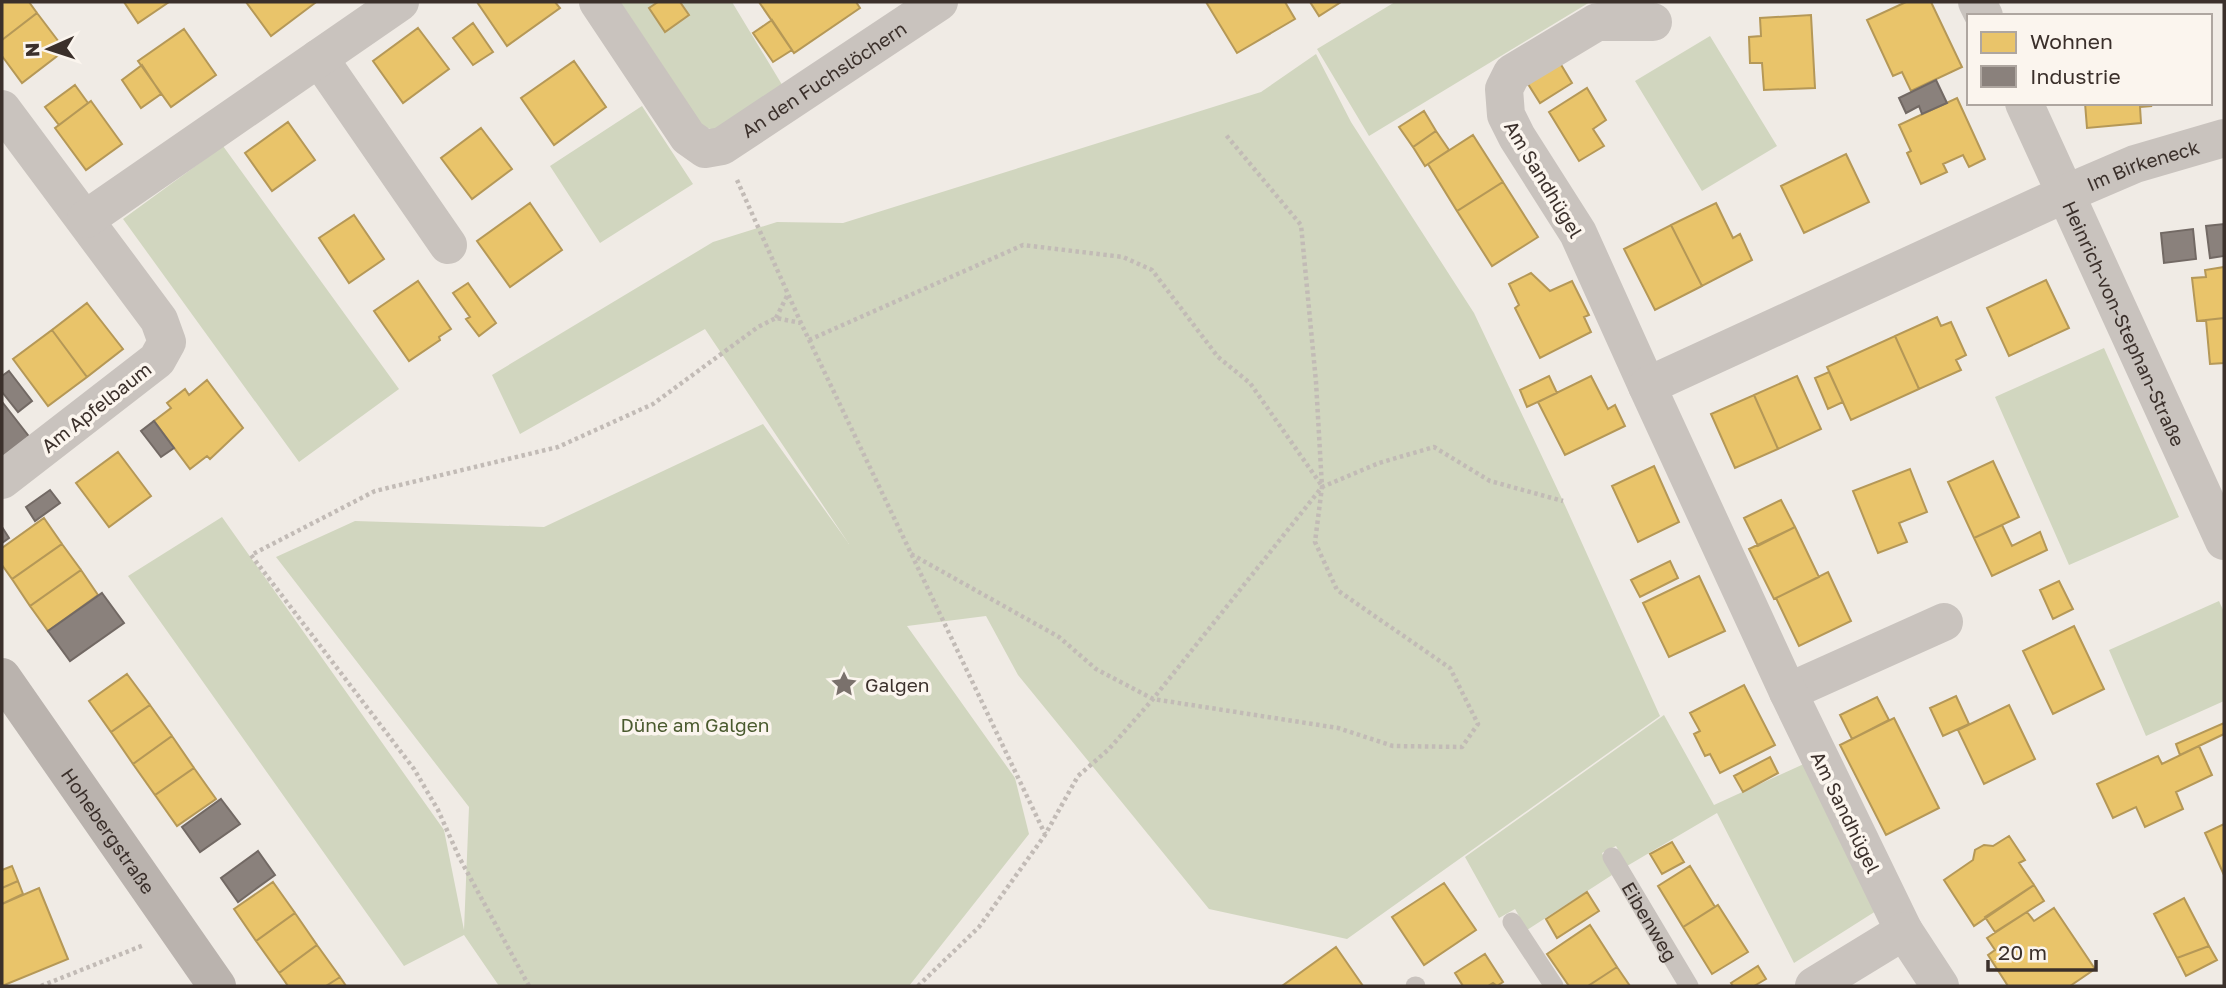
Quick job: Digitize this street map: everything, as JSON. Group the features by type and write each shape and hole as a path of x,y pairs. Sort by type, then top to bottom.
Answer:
{"street":[{"path":"86,219 400,2"},
{"path":"598,2 688,137 714,148"},
{"name":"An den Fuchslöchern","path":"714,148 939,2"},
{"name":"Am Sandhügel","path":"1653,22 1597,22 1512,73 1504,89 1506,115 1578,233 1788,692 1904,931"},
{"path":"319,58 448,245"},
{"name":"Heinrich-von-Stephan-Straße","path":"2025,105 2224,541"},
{"name":"Am Apfelbaum","path":"2,109 159,320 167,342 156,360 2,480"},
{"name":"Im Birkeneck","path":"2064,194 2135,164 2224,138"},
{"path":"1647,386 2064,194"},
{"path":"1788,692 1944,622"},
{"name":"Hohebergstraße","path":"2,677 217,986"},
{"path":"1814,986 1904,931 1940,986"}],"lane":[{"name":"Eibenweg","path":"1612,857 1689,986"},
{"path":"1512,922 1554,986"}],"path":[{"path":"911,554 1059,637 1096,669 1153,699 1338,728 1393,746 1462,747 1478,724 1450,668 1337,590 1315,542 1322,486 1316,382 1301,225 1226,135"},
{"path":"714,148 788,294 1045,835"},
{"path":"809,340 1023,245 1123,257 1152,270 1217,357 1250,383 1322,486"},
{"path":"530,986 414,769 251,555 375,491 558,447 653,404 758,327 776,318 788,294"},
{"path":"776,318 801,323"},
{"path":"918,986 979,927 1045,835 1078,776 1108,749 1153,699 1322,486 1379,463 1434,447 1490,481 1563,500"},
{"path":"41,986 179,931"}],"green space":[{"path":"610,2 732,2 784,88 718,131 693,124"},
{"path":"1395,2 1590,2 1369,136 1317,49"},
{"path":"1710,36 1777,146 1702,191 1635,81"},
{"name":"Düne am Galgen","path":"1316,54 1351,122 1474,313 1660,716 1347,939 1209,909 1018,675 986,616 907,626 1015,778 1029,834 909,986 499,986 464,935 404,966 128,576 222,517 444,830 464,930 469,807 276,557 355,521 544,527 763,424 849,544 705,329 520,434 492,375 713,242 777,222 843,223 1261,92"},
{"path":"642,106 693,184 600,243 550,166"},
{"path":"223,146 399,389 299,462 123,219"},
{"path":"2104,348 2179,517 2069,565 1995,397"},
{"path":"2219,601 2224,612 2224,701 2146,736 2109,650"},
{"path":"1664,715 1714,805 1806,763 1876,911 1794,963 1717,813 1627,866 1616,846 1602,853 1612,875 1527,930 1515,909 1499,918 1465,857"}],"building: Wohnen":[{"path":"2,2 29,2 37,13 2,40"},
{"path":"124,2 169,2 138,23"},
{"path":"246,2 314,2 315,3 271,36"},
{"path":"477,2 555,2 560,8 507,46"},
{"path":"658,2 680,2 689,15 665,32 649,8"},
{"path":"759,2 856,2 860,8 794,53"},
{"path":"1206,2 1285,2 1295,19 1237,53"},
{"path":"1310,2 1341,2 1319,16"},
{"path":"1906,2 1931,2 1962,67 1911,91 1902,72 1893,76 1867,20"},
{"path":"37,13 65,50 22,83 2,56 2,40"},
{"path":"1811,15 1815,88 1764,90 1762,63 1750,63 1749,37 1761,36 1760,18"},
{"path":"772,20 792,50 773,62 753,33"},
{"path":"473,23 493,52 473,65 453,38"},
{"path":"418,28 449,69 403,103 373,61"},
{"path":"184,29 216,75 171,107 138,61"},
{"path":"574,61 606,107 554,145 521,98"},
{"path":"1560,63 1572,83 1540,103 1528,84"},
{"path":"142,65 161,94 141,108 122,80"},
{"path":"75,85 88,103 59,125 45,107"},
{"path":"1587,88 1606,120 1593,129 1604,146 1579,161 1549,112"},
{"path":"1957,98 1985,159 1969,167 1963,155 1943,164 1947,172 1921,184 1907,153 1911,151 1899,125"},
{"path":"91,101 122,144 86,170 55,128"},
{"path":"2085,105 2151,105 2140,107 2141,123 2087,128"},
{"path":"1424,111 1436,131 1413,147 1399,127"},
{"path":"288,122 315,160 272,191 245,153"},
{"path":"481,128 512,169 472,199 441,158"},
{"path":"1436,131 1449,150 1425,166 1413,147"},
{"path":"1473,135 1503,182 1457,211 1428,164"},
{"path":"1846,154 1869,202 1804,233 1781,186"},
{"path":"1503,182 1538,237 1492,266 1457,211"},
{"path":"530,203 562,250 510,287 477,241"},
{"path":"1716,203 1733,238 1740,234 1752,260 1702,286 1671,225"},
{"path":"354,215 384,259 349,283 319,238"},
{"path":"1671,225 1702,286 1655,310 1624,249"},
{"path":"2224,267 2224,318 2197,321 2192,278 2206,277 2205,270"},
{"path":"1531,273 1550,291 1572,281 1589,315 1584,317 1591,332 1540,358 1515,308 1519,305 1509,284"},
{"path":"2046,280 2069,328 2009,356 1987,308"},
{"path":"418,281 451,329 409,361 374,311"},
{"path":"468,283 496,323 479,336 466,319 470,317 453,293"},
{"path":"87,303 123,349 87,377 52,330"},
{"path":"1937,317 1941,326 1951,322 1966,355 1956,360 1961,370 1919,389 1895,336"},
{"path":"2224,318 2224,363 2210,364 2206,320"},
{"path":"52,330 87,377 48,406 13,359"},
{"path":"1895,336 1919,389 1851,420 1827,367"},
{"path":"1829,372 1843,402 1828,409 1815,378"},
{"path":"1549,376 1557,393 1527,407 1520,390"},
{"path":"1591,376 1608,409 1615,405 1625,426 1565,455 1538,402"},
{"path":"1797,376 1821,429 1778,449 1754,395"},
{"path":"207,380 243,428 210,459 207,456 190,469 154,421 171,408 167,403 185,389 189,395"},
{"path":"1754,395 1778,449 1735,468 1711,414"},
{"path":"118,452 151,496 109,527 76,483"},
{"path":"1993,461 2019,517 1974,538 1948,482"},
{"path":"1654,466 1679,522 1638,542 1612,486"},
{"path":"1910,469 1927,512 1899,523 1907,542 1878,553 1853,491"},
{"path":"1781,500 1795,527 1758,546 1744,518"},
{"path":"44,518 62,544 12,579 2,565 2,548"},
{"path":"2002,525 2012,546 2040,532 2047,550 1992,576 1974,538"},
{"path":"1795,527 1819,577 1774,599 1749,549"},
{"path":"62,544 81,570 30,606 12,579"},
{"path":"1670,561 1678,578 1640,597 1631,580"},
{"path":"81,570 98,595 48,631 30,606"},
{"path":"1828,572 1851,621 1799,646 1776,598"},
{"path":"1699,576 1725,631 1669,657 1643,603"},
{"path":"2059,581 2073,609 2053,619 2040,590"},
{"path":"2074,626 2104,689 2053,714 2023,651"},
{"path":"127,674 150,705 111,732 89,701"},
{"path":"1744,685 1775,745 1720,773 1710,754 1705,756 1694,734 1700,731 1690,713"},
{"path":"1956,696 1969,724 1943,736 1930,708"},
{"path":"1877,697 1889,720 1852,739 1840,715"},
{"path":"150,705 172,736 133,764 111,732"},
{"path":"2009,705 2035,759 1984,784 1958,730"},
{"path":"1894,718 1939,808 1886,835 1840,745"},
{"path":"2224,723 2224,734 2180,755 2176,744"},
{"path":"172,736 194,768 155,795 133,764"},
{"path":"2199,746 2212,775 2176,792 2183,809 2145,827 2136,807 2113,818 2097,784 2158,756 2162,764"},
{"path":"1770,757 1778,773 1743,792 1734,776"},
{"path":"194,768 216,799 177,826 155,795"},
{"path":"2224,824 2224,875 2205,833"},
{"path":"2009,836 2025,860 2019,863 2034,885 1974,926 1944,880 1973,860 1975,850 1984,845 1993,846"},
{"path":"1672,842 1684,862 1662,874 1650,854"},
{"path":"12,866 18,881 2,888 2,870"},
{"path":"1690,866 1715,907 1683,927 1658,886"},
{"path":"18,881 23,894 2,904 2,888"},
{"path":"273,882 295,913 256,941 234,909"},
{"path":"1444,883 1476,930 1424,965 1392,917"},
{"path":"2034,885 2044,901 1995,932 1985,917"},
{"path":"39,888 68,959 2,986 2,904"},
{"path":"1587,892 1599,911 1557,938 1546,919"},
{"path":"2184,898 2209,946 2177,958 2154,914"},
{"path":"1718,905 1748,952 1712,974 1683,927"},
{"path":"2054,908 2095,969 2070,986 2008,986 1988,955 1995,950 1987,938 2027,912 2034,921"},
{"path":"295,913 317,945 279,973 256,941"},
{"path":"1590,925 1617,967 1588,986 1569,986 1547,954"},
{"path":"317,945 340,977 326,986 288,986 279,973"},
{"path":"2209,946 2217,960 2186,976 2177,958"},
{"path":"1336,947 1363,986 1282,986"},
{"path":"1485,954 1503,982 1497,986 1493,983 1488,986 1463,986 1455,973"},
{"path":"1758,966 1766,979 1754,986 1733,986 1731,983"},
{"path":"1617,967 1630,986 1588,986"},
{"path":"340,977 346,986 326,986"}],"building: Industrie":[{"path":"1936,80 1947,103 1922,114 1919,106 1906,113 1899,98"},
{"path":"2224,224 2224,256 2210,258 2206,226"},
{"path":"2193,229 2196,259 2164,263 2161,233"},
{"path":"9,371 32,401 18,412 2,392 2,376"},
{"path":"2,404 31,439 2,461"},
{"path":"154,421 174,448 161,457 141,431"},
{"path":"50,490 60,503 35,521 26,507"},
{"path":"2,527 9,538 2,543"},
{"path":"102,593 124,623 70,661 48,631"},
{"path":"221,799 240,824 200,852 182,827"},
{"path":"258,851 275,875 238,902 221,878"}],"place":[{"name":"Galgen","path":"844,684"}]}
